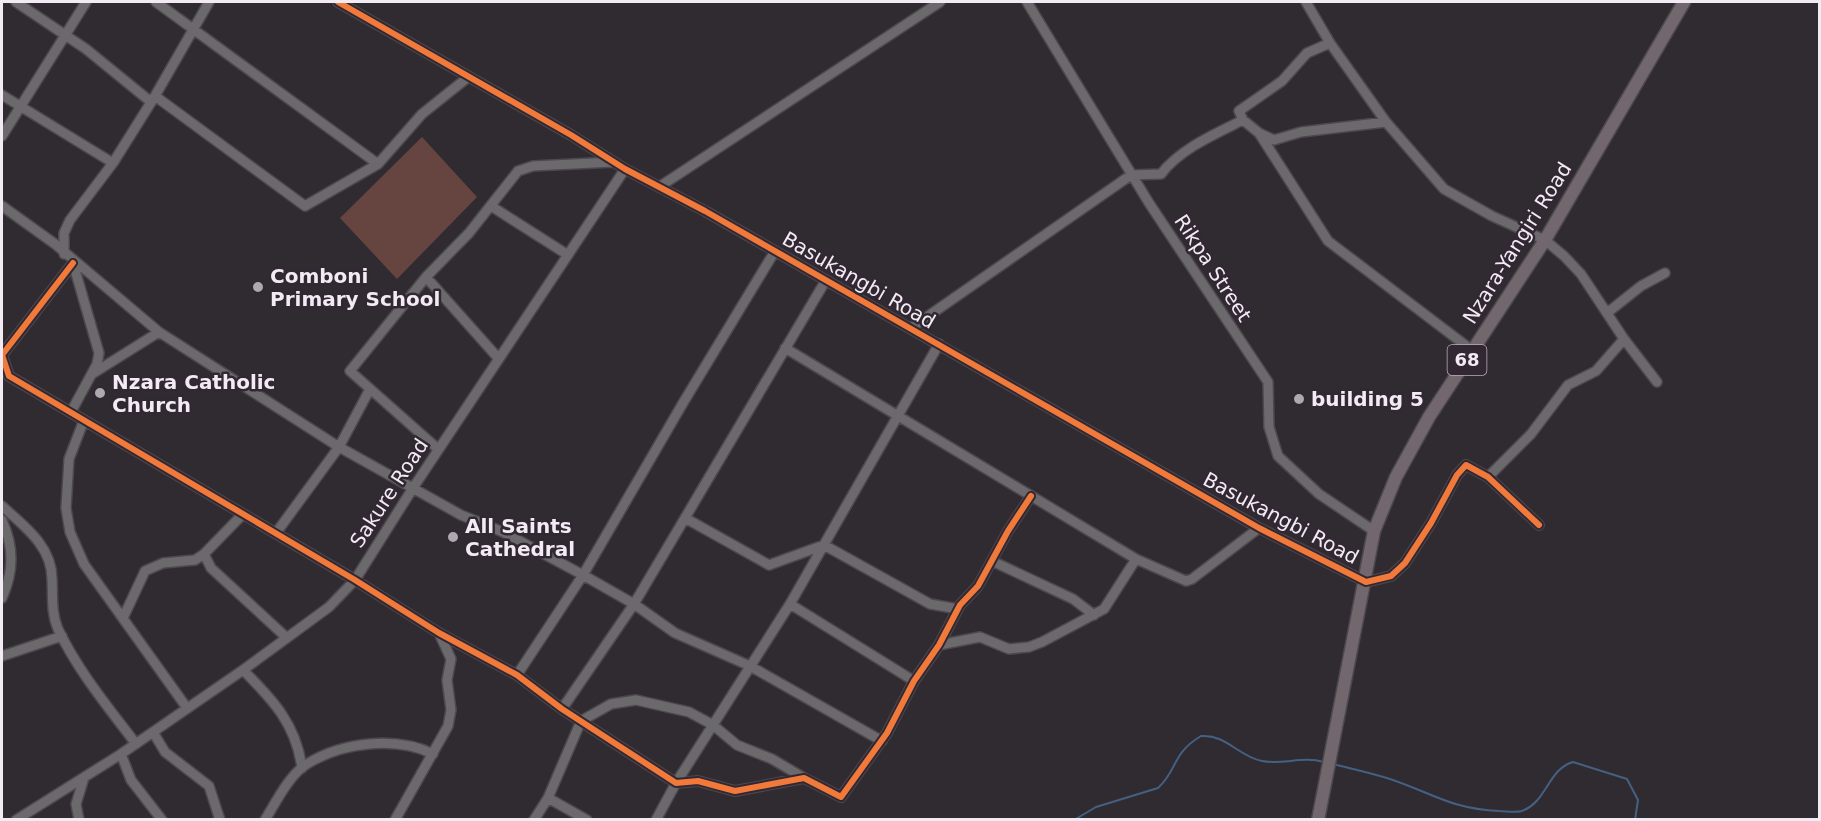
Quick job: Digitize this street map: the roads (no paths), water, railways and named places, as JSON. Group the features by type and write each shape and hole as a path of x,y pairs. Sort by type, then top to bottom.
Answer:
{"main road":[{"name":"Nzara-Yangiri Road","path":"1318,819 1333,751 1347,664 1366,582 1374,531 1396,477 1424,427 1545,240 1684,2"}],"street":[{"path":"16,2 305,206 378,164 422,114 467,78"},
{"path":"2,136 86,2"},
{"path":"156,2 378,164"},
{"path":"64,254 64,233 70,220 114,163 209,2"},
{"name":"Basukangbi Road","path":"338,2 467,78 571,135 625,169 911,328 1259,528 1366,582"},
{"path":"659,187 940,2"},
{"name":"Rikpa Street","path":"1027,2 1131,175 1234,334 1269,382 1269,427 1278,456 1319,494 1374,531"},
{"path":"1306,2 1330,43 1386,122 1444,189 1492,216 1545,240 1581,274 1624,339 1657,382"},
{"path":"1330,43 1307,53 1282,81 1239,111 1243,120 1259,133 1274,140 1301,132 1386,122"},
{"path":"2,95 114,163"},
{"path":"911,328 1131,175 1161,174 1168,164 1214,134 1243,120"},
{"path":"1259,133 1328,241 1473,351"},
{"path":"438,449 350,370 426,277 491,206 518,171 533,166 614,162"},
{"name":"Sakure Road","path":"16,819 31,816 243,670 329,607 355,580 438,449 625,169"},
{"path":"2,206 55,244 74,263 159,332 339,447 413,488 583,575 634,604 675,633 750,666 882,741"},
{"path":"491,206 568,255"},
{"path":"517,675 583,575 682,403 775,251"},
{"path":"74,263 2,355 3,368 9,376 355,580 439,633 517,675 562,709 676,783 698,781 735,791 804,778"},
{"path":"71,412 97,364 99,353 74,263"},
{"path":"1607,313 1641,286 1665,273"},
{"path":"426,277 499,359"},
{"path":"562,709 634,604 826,280"},
{"path":"90,376 159,332"},
{"path":"1488,477 1531,434 1568,385 1596,371 1624,339"},
{"path":"656,819 676,783 790,604 939,344"},
{"path":"785,348 1136,559 1186,581 1192,579 1259,528"},
{"path":"276,533 339,447 370,389"},
{"path":"84,420 69,459 66,508 70,532 84,564 187,708"},
{"path":"1366,582 1391,576 1405,563 1463,466 1471,466 1488,477 1539,525"},
{"path":"534,819 548,798 581,721 611,704 636,700 689,712 713,725 738,745 772,759 842,797 882,741 914,681 939,645 958,609 978,586 1031,496"},
{"path":"2,506 27,528 43,547 50,561 52,606 62,636 78,666 136,744"},
{"path":"123,618 145,571 152,566 195,560 204,554 243,514"},
{"path":"685,518 769,565 824,545 930,604 958,609"},
{"path":"2,520 13,560 2,598"},
{"path":"204,554 211,568 287,638"},
{"path":"939,645 980,637 1009,649 1029,647 1094,615 1108,605 1136,559"},
{"path":"992,561 1073,598 1094,615"},
{"path":"790,604 914,681"},
{"path":"395,819 448,726 451,710 447,680 451,659 439,633"},
{"path":"2,656 62,636"},
{"path":"243,670 270,697 283,714 299,744 302,768"},
{"path":"153,732 165,752 209,786 220,819"},
{"path":"265,819 302,768 341,748 372,745 415,746 433,754"},
{"path":"121,754 131,780 162,819"},
{"path":"79,819 76,804 84,778"},
{"path":"548,798 587,819"}],"waterway":[{"path":"1074,820 1096,807 1158,788 1169,775 1184,749 1201,736 1218,738 1246,755 1262,761 1316,760 1324,762"},
{"path":"1333,764 1390,779 1454,804 1482,810 1513,812 1530,807 1537,801 1558,771 1573,762 1627,779 1638,800 1635,820"}],"place":[{"name":"Comboni Primary School","path":"258,287"},
{"name":"Nzara Catholic Church","path":"100,393"},
{"name":"building 5","path":"1299,399"},
{"name":"All Saints Cathedral","path":"453,537"}]}
